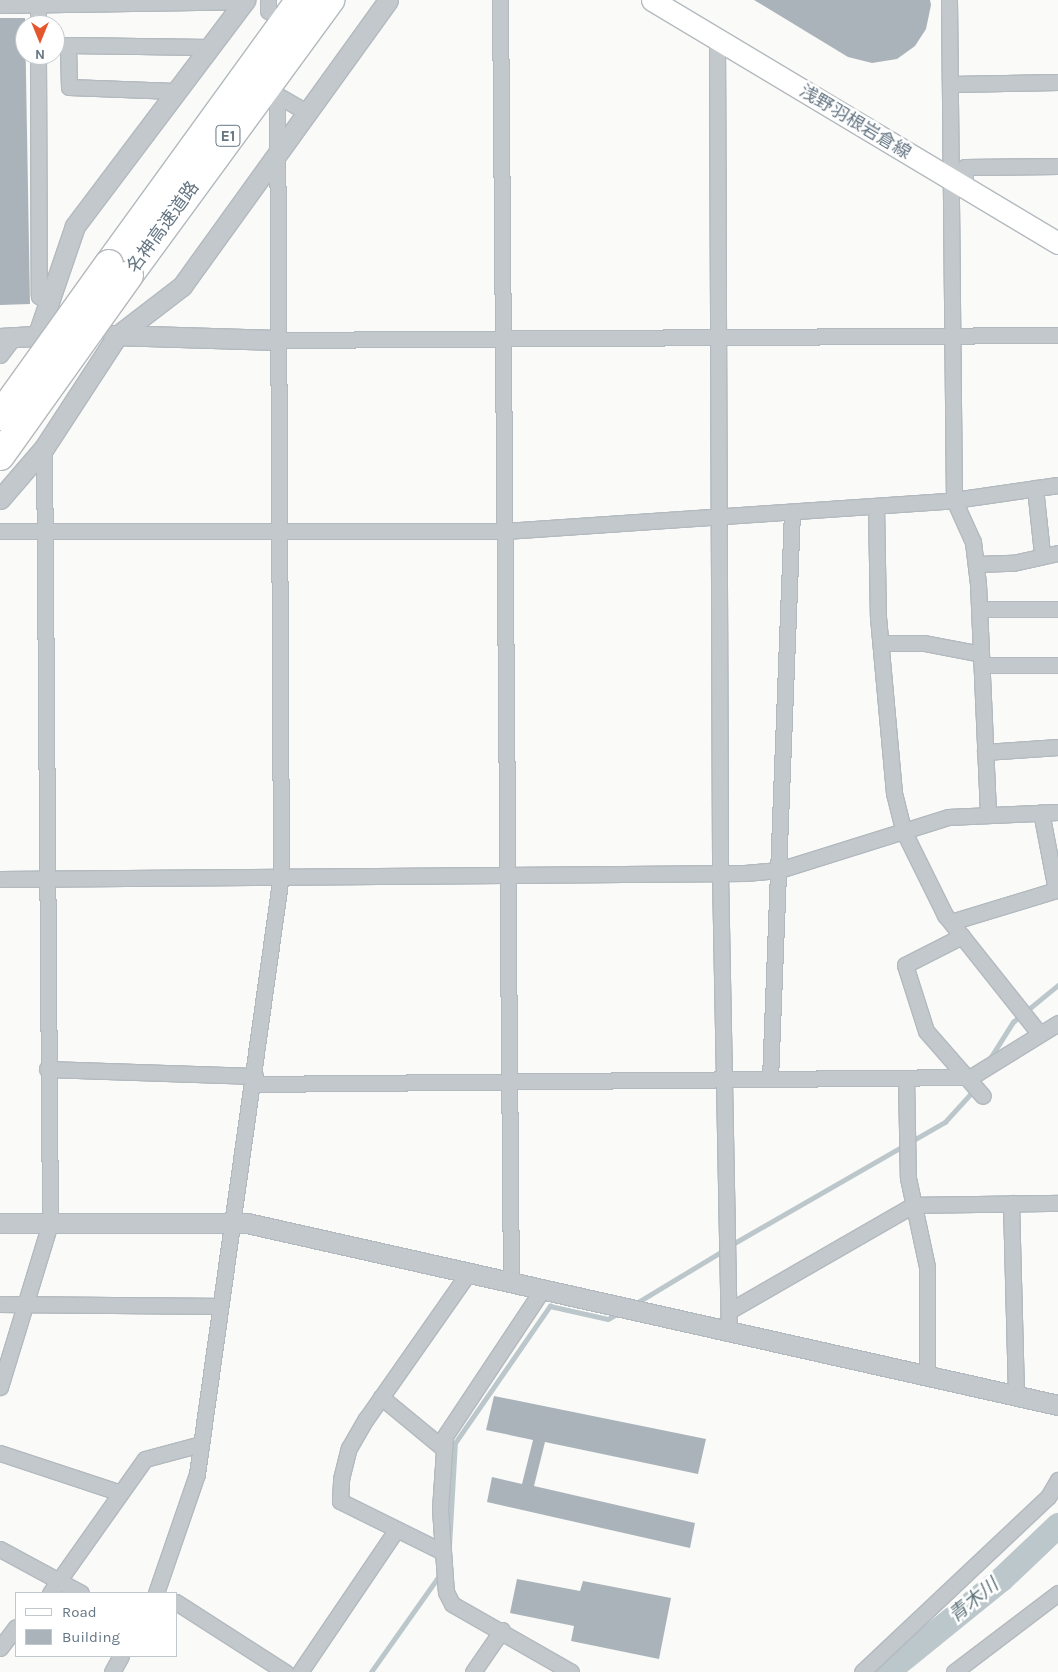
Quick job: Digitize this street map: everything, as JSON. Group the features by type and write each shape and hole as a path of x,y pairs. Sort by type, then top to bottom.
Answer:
{"highway":[{"name":"名神高速道路","path":"0,456 119,269 300,0"},
{"name":"名神高速道路","path":"0,416 119,269 330,0"}],"main road":[{"name":"浅野羽根岩倉線","path":"652,0 1058,243"}],"street":[{"path":"0,5 38,2 245,0"},
{"path":"36,334 75,226 245,0"},
{"path":"0,499 44,448 116,336 182,286 278,157 388,0"},
{"path":"500,0 511,1284"},
{"path":"949,0 952,84 959,184 953,336 954,500 974,542 979,608 988,814"},
{"path":"38,2 38,15"},
{"path":"717,39 721,337 717,518 720,873 729,1320"},
{"path":"175,91 69,86 68,45 208,47"},
{"path":"38,65 39,296 48,302"},
{"path":"952,84 1058,82"},
{"path":"158,1592 194,1483 201,1444 231,1223 254,1080 281,876 278,157 273,99 308,113"},
{"path":"959,184 964,166 1058,166"},
{"path":"0,355 4,334 278,340 1058,335"},
{"path":"0,1387 27,1304 50,1223 47,1069 48,878 43,531 44,448"},
{"path":"0,531 505,531 717,518 954,500 1058,485"},
{"path":"1035,488 1042,553"},
{"path":"876,506 882,643 894,794 903,830 950,922 1039,1033"},
{"path":"770,1080 792,512"},
{"path":"976,564 1013,563 1042,553 1058,553"},
{"path":"979,608 1058,609"},
{"path":"882,643 924,643 981,659 1058,665"},
{"path":"985,752 1058,746"},
{"path":"950,922 1056,890 1041,812"},
{"path":"0,878 720,873 779,870 948,817 1058,812"},
{"path":"962,936 905,964 926,1031 971,1077 983,1096"},
{"path":"47,1069 254,1080 508,1082 971,1077 1039,1033 1058,1023"},
{"path":"906,1078 912,1205 926,1267 927,1376"},
{"path":"1011,1203 1016,1395"},
{"path":"729,1320 912,1205 1058,1203"},
{"path":"0,1223 231,1223 511,1284 729,1320 927,1376 1058,1405"},
{"path":"443,1552 340,1501 349,1448 381,1398 467,1275"},
{"path":"542,1290 445,1436 440,1509 443,1552 452,1604 502,1630 571,1672"},
{"path":"0,1304 220,1306"},
{"path":"381,1398 444,1449"},
{"path":"55,1588 145,1459 201,1444"},
{"path":"0,1453 121,1493"},
{"path":"862,1672 999,1545 1048,1497 1058,1480"},
{"path":"300,1672 396,1530"},
{"path":"0,1549 55,1588 76,1592"},
{"path":"954,1672 1058,1593"},
{"path":"178,1603 285,1672"},
{"path":"0,1648 15,1628"},
{"path":"473,1672 502,1630"},
{"path":"112,1672 120,1657"}],"building":[{"path":"754,0 930,0 931,5 926,29 915,46 897,59 872,63 848,57"},
{"path":"0,18 15,18 15,65 26,65 30,304 0,305"},
{"path":"494,1396 706,1439 698,1474 545,1442 534,1486 695,1523 690,1548 487,1502 492,1477 522,1484 533,1440 486,1430"},
{"path":"517,1579 580,1591 583,1581 671,1598 659,1659 571,1641 574,1626 510,1613"}],"waterway":[{"path":"989,1060 1013,1022 1058,985"},
{"path":"731,1245 945,1122 975,1089"},
{"path":"635,1304 724,1250"},
{"path":"448,1563 455,1443 550,1306 608,1319 619,1313"},
{"name":"青木川","path":"886,1672 1001,1579 1058,1525"},
{"path":"371,1672 441,1573"}]}
